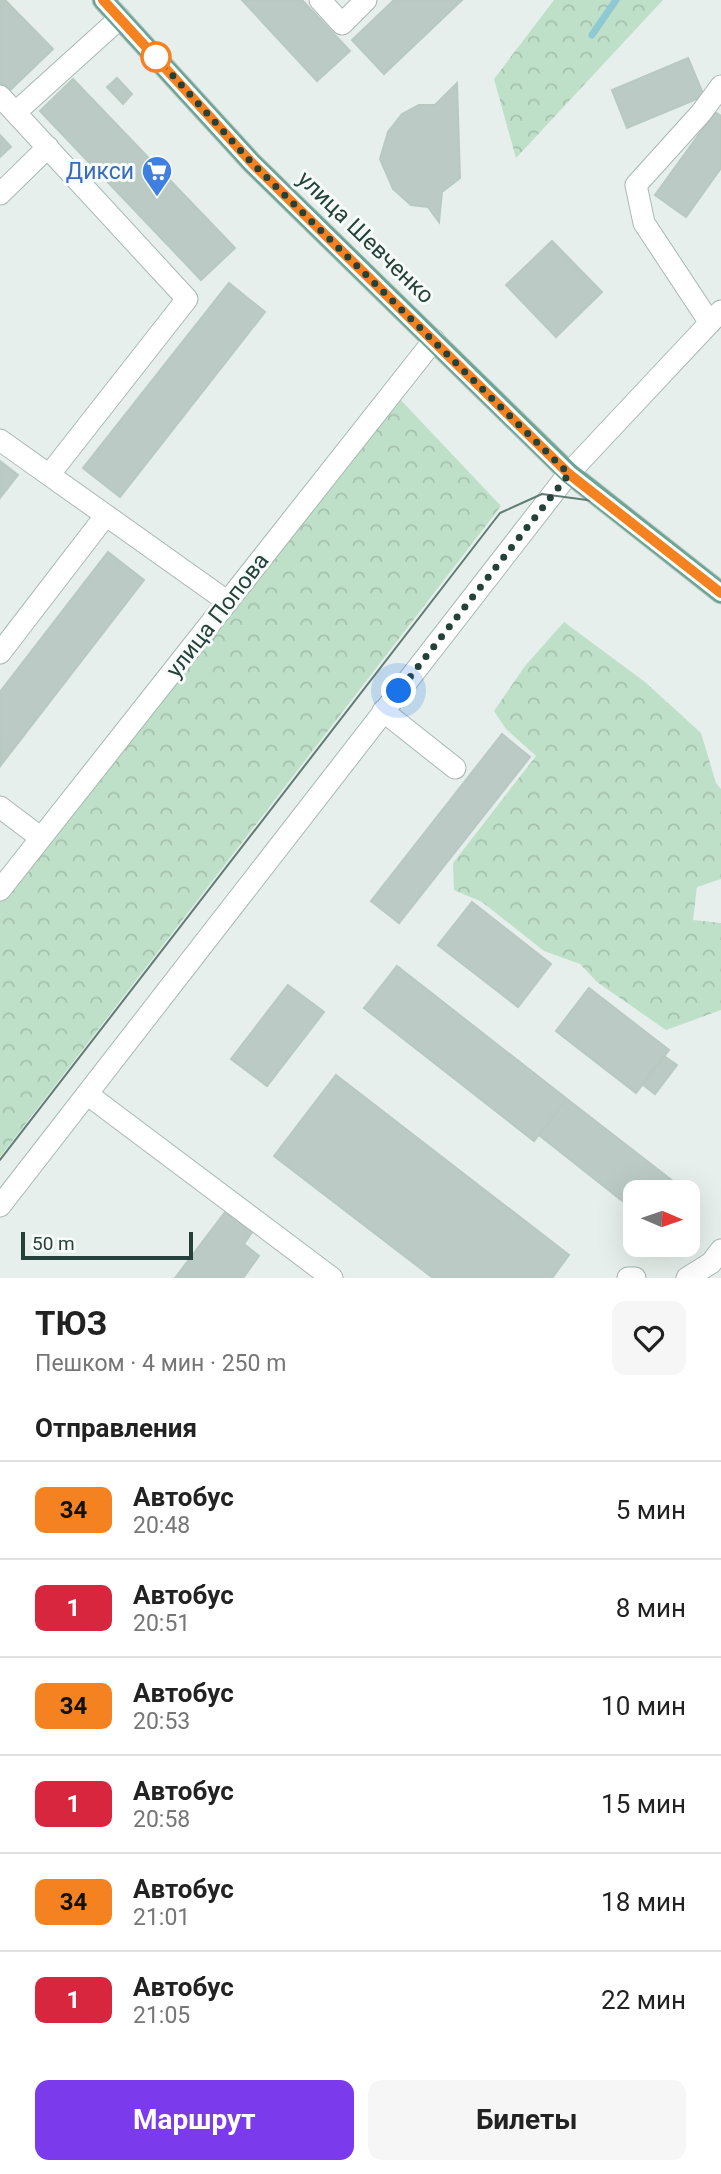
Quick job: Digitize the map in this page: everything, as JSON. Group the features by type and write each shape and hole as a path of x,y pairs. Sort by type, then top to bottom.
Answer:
{"main road":[{"name":"улица Шевченко","path":"103,0 252,163 569,474 721,593"}],"street":[{"path":"320,0 342,24 366,0"},
{"path":"16,112 120,18"},
{"path":"0,1206 569,474 715,317 644,223 636,185 701,113 721,86"},
{"path":"0,96 187,299 49,475"},
{"path":"0,194 48,147"},
{"name":"улица Попова","path":"0,890 434,340"},
{"path":"0,440 228,602"},
{"path":"0,653 106,515"},
{"path":"383,711 454,768"},
{"path":"0,807 41,838"},
{"path":"87,1094 332,1278"},
{"path":"687,1278 711,1263 721,1250"},
{"path":"628,1278 635,1278"}],"green space":[{"path":"554,0 663,0 516,158 494,79"},
{"path":"396,395 501,506 0,1157 0,896"},
{"path":"564,622 645,682 701,733 716,783 721,789 721,879 697,887 693,920 721,923 721,1010 666,1030 597,982 580,964 544,951 482,902 454,890 453,863 536,756 506,729 494,711 525,666"}],"building":[{"path":"0,0 5,0 53,49 6,94 0,88"},
{"path":"242,0 302,0 350,51 317,81"},
{"path":"394,0 462,0 384,74 352,40"},
{"path":"688,58 704,96 627,128 612,90"},
{"path":"117,78 132,94 123,104 107,87"},
{"path":"73,79 235,248 201,280 40,111"},
{"path":"457,83 460,178 442,192 439,222 428,207 411,205 393,189 380,159 388,132 402,114 419,105 435,105"},
{"path":"715,112 721,116 721,168 686,217 655,195"},
{"path":"0,135 11,147 0,157"},
{"path":"552,241 602,292 556,337 506,285"},
{"path":"229,283 265,312 120,497 83,468"},
{"path":"0,461 18,475 0,498"},
{"path":"108,552 144,580 1,765 0,692"},
{"path":"502,734 530,757 399,923 371,901"},
{"path":"472,902 551,964 518,1007 438,945"},
{"path":"397,966 567,1099 534,1141 364,1008"},
{"path":"288,985 324,1012 267,1086 231,1059"},
{"path":"589,988 669,1050 636,1093 556,1031"},
{"path":"664,1056 677,1065 655,1094 642,1084"},
{"path":"336,1075 569,1255 552,1278 433,1278 274,1156"},
{"path":"567,1099 672,1180 623,1180 623,1202 539,1135"},
{"path":"226,1211 253,1231 244,1244 259,1256 243,1278 175,1278"}],"waterway":[{"path":"592,35 616,0"}],"tram line":[{"path":"0,1160 500,513 542,494 602,502"}],"bus line":[{"name":"34","path":"103,0 252,163 569,474 721,593"}],"place":[{"name":"Дикси","path":"157,198"}],"route":[{"path":"156,57 252,163 569,474 399,691"}]}
